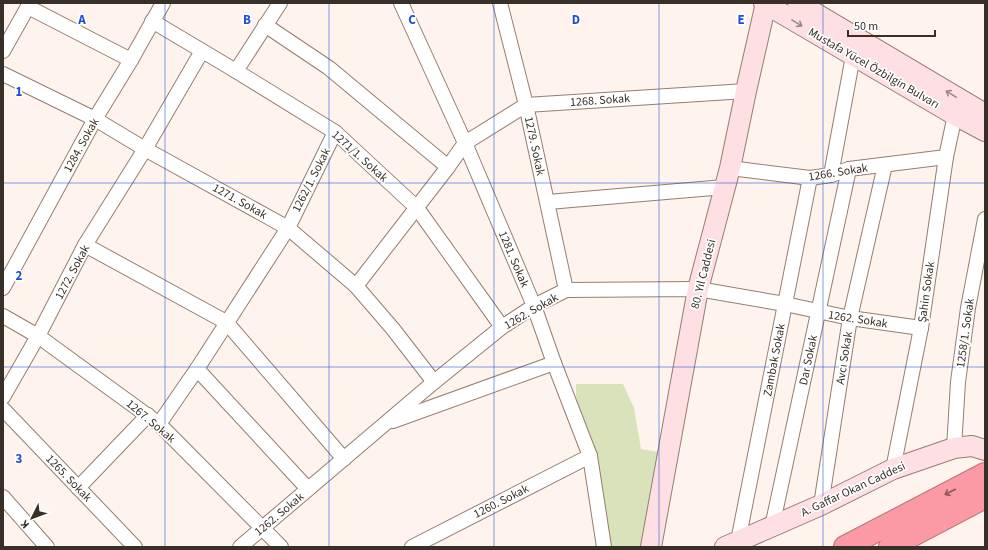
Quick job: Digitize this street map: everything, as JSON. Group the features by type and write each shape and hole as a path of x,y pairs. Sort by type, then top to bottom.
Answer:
{"highway":[{"path":"845,547 985,474"},
{"path":"890,547 985,497"}],"street":[{"name":"1284. Sokak","path":"3,288 95,119 131,60 162,3"},
{"path":"236,71 280,3"},
{"name":"1281. Sokak","path":"401,3 465,143 534,306 590,456 604,547"},
{"name":"1279. Sokak","path":"500,3 526,106 566,290"},
{"name":"Mustafa Yücel Özbilgin Bulvarı","path":"765,3 853,56 985,131"},
{"name":"80. Yıl Caddesi","path":"651,547 698,289 730,168 765,3"},
{"name":"Mustafa Yücel Özbilgin Bulvarı","path":"798,3 985,114"},
{"path":"3,51 29,5 131,60"},
{"name":"1271/1. Sokak","path":"152,21 335,132 417,208 502,327"},
{"path":"265,25 329,68 448,167"},
{"name":"1272. Sokak","path":"3,397 38,336 86,245 202,51"},
{"path":"831,175 853,56"},
{"name":"1271. Sokak","path":"3,74 95,119 288,228 356,286 393,329 434,382"},
{"name":"1268. Sokak","path":"465,143 526,106 746,90"},
{"name":"Şahin Sokak","path":"892,469 921,328 946,157 955,115"},
{"name":"1262/1. Sokak","path":"159,424 197,369 288,228 335,132"},
{"path":"356,286 417,208 465,143"},
{"name":"1266. Sokak","path":"730,168 810,178 831,175 849,169 946,157"},
{"name":"Avcı Sokak","path":"821,505 850,318 885,165"},
{"name":"Dar Sokak","path":"772,527 849,169"},
{"name":"Zambak Sokak","path":"732,544 785,304 810,178"},
{"path":"548,202 725,187"},
{"name":"1258/1. Sokak","path":"954,448 958,382 968,308 980,272 985,219"},
{"path":"86,245 226,322 344,459"},
{"name":"1262. Sokak","path":"240,547 434,382 502,327 534,306 566,290 698,289 785,304 819,313 921,328"},
{"name":"1267. Sokak","path":"3,316 38,336 159,424 281,547"},
{"path":"385,424 554,363"},
{"path":"197,369 308,489"},
{"name":"1265. Sokak","path":"3,409 135,547"},
{"path":"78,488 148,415"},
{"name":"A. Gaffar Okan Caddesi","path":"732,544 821,505 892,469 954,448 972,446 985,450"},
{"name":"1260. Sokak","path":"412,547 590,456"},
{"path":"3,497 47,547"}],"green space":[{"path":"576,384 623,384 634,408 641,449 658,452 646,547 607,546 576,396"}]}
